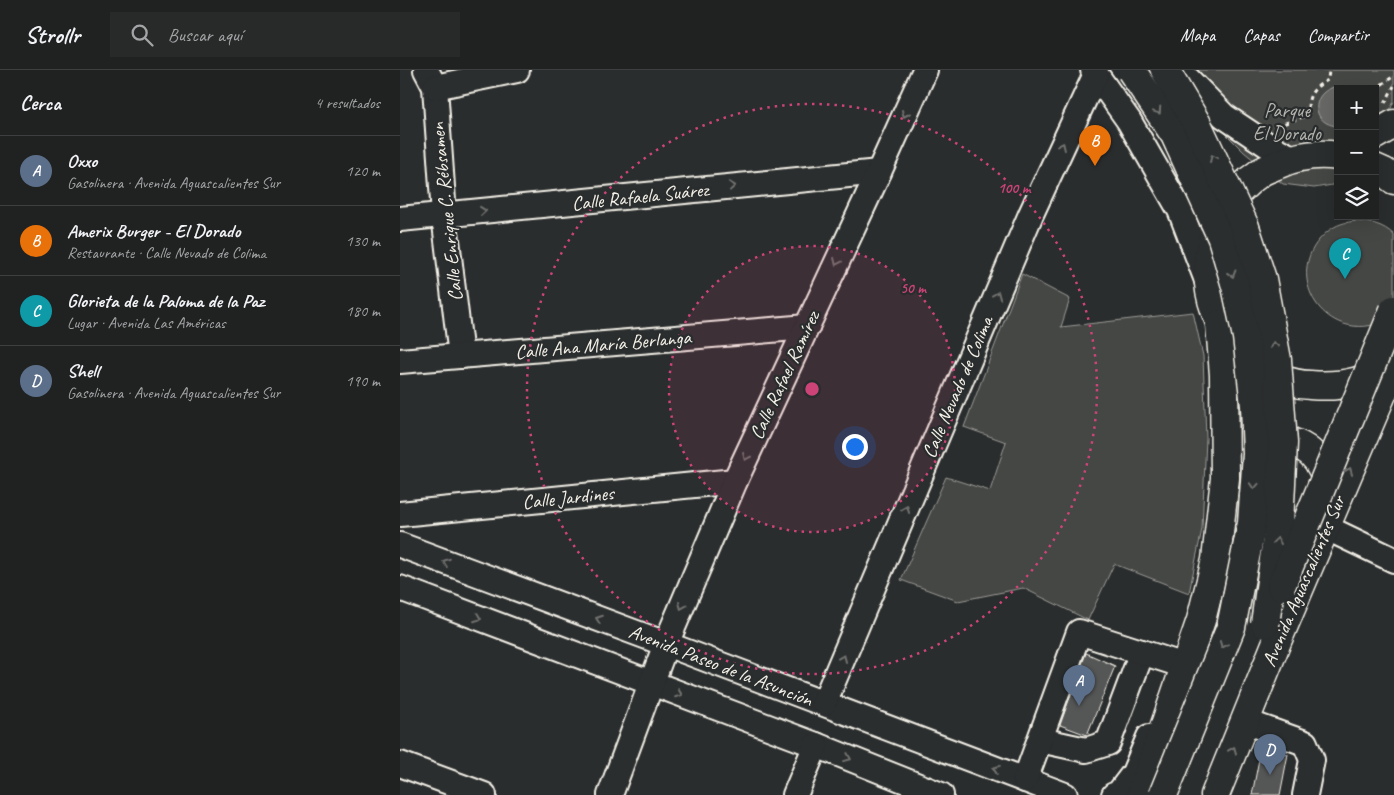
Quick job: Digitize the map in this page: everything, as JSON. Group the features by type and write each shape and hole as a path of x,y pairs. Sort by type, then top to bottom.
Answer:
{"main road":[{"path":"1131,70 1174,135 1222,238 1236,286 1247,337 1255,405 1257,454 1252,523 1231,627 1163,795"},
{"name":"Avenida Aguascalientes Sur","path":"1165,70 1198,124 1245,227 1262,280 1277,360 1283,443 1280,515 1265,624 1194,795"},
{"path":"1379,133 1394,124"},
{"path":"1333,153 1292,158 1262,172 1237,193 1219,220 1209,252 1208,284 1213,305 1220,324 1235,346 1254,364 1277,377 1302,385 1328,387 1354,382 1378,373 1394,362"},
{"path":"1379,170 1394,180"},
{"path":"1265,624 1394,310"},
{"path":"1141,795 1202,620 1216,560 1225,478 1224,375 1220,324"},
{"name":"Avenida Aguascalientes Sur","path":"1215,795 1325,527 1384,387 1394,368"},
{"path":"1225,478 1242,454 1277,441 1293,442 1307,449 1316,457 1326,480 1325,527"}],"street":[{"path":"431,78 517,70"},
{"name":"Calle Rafael Ramírez","path":"610,795 650,683 735,481 925,70"},
{"path":"1179,70 1224,116 1269,146 1292,158"},
{"path":"1094,72 1129,121 1180,210 1208,284"},
{"name":"Calle Nevado de Colima","path":"824,703 1031,214 1094,72"},
{"name":"Calle Enrique C. Rébsamen","path":"431,78 444,215 461,356"},
{"name":"Calle Rafaela Suárez","path":"400,219 879,172"},
{"name":"Calle Ana María Berlanga","path":"400,361 807,327"},
{"name":"Calle Jardines","path":"400,514 735,481"},
{"path":"1325,527 1394,560"},
{"name":"Avenida Paseo de la Asunción","path":"400,545 824,703 1037,787 1065,795"},
{"name":"Avenida Paseo de la Asunción","path":"400,588 816,745 941,795"},
{"path":"1037,787 1040,740 1079,632 1142,652 1184,669 1170,686 1134,773 1118,794 1114,795"},
{"path":"1040,740 1086,750 1108,743 1142,652"},
{"path":"1244,721 1305,743 1312,760 1304,795"},
{"path":"795,795 816,745"},
{"path":"400,764 484,795"}],"path":[{"path":"1274,127 1308,114 1307,103 1311,93 1318,85 1328,80 1328,70"},
{"path":"1379,86 1394,76"}],"green space":[{"name":"Parque El Dorado","path":"1168,70 1394,70 1394,101 1379,137 1379,85 1334,85 1334,185 1314,188 1283,184 1244,152 1180,88"},
{"path":"1356,221 1376,224 1394,235 1394,313 1378,323 1367,326 1350,326 1335,320 1323,311 1313,299 1308,285 1307,269 1310,254 1319,240 1335,227"},
{"path":"1022,274 1070,299 1061,327 1193,312 1203,356 1206,438 1202,529 1189,593 1114,564 1088,620 1023,588 958,601 901,580 946,477 990,491 1006,442 964,427"}],"shaded area":[{"path":"1334,87 1334,125 1323,120 1317,109 1317,102 1320,96"}],"building":[{"path":"1086,653 1115,666 1087,735 1060,725"},
{"path":"1261,749 1288,754 1280,795 1252,795"}],"place":[{"name":"Amerix Burger - El Dorado","path":"1095,166"},
{"name":"Glorieta de la Paloma de la Paz","path":"1345,279"},
{"name":"Oxxo","path":"1079,706"},
{"name":"Shell","path":"1270,775"}]}
